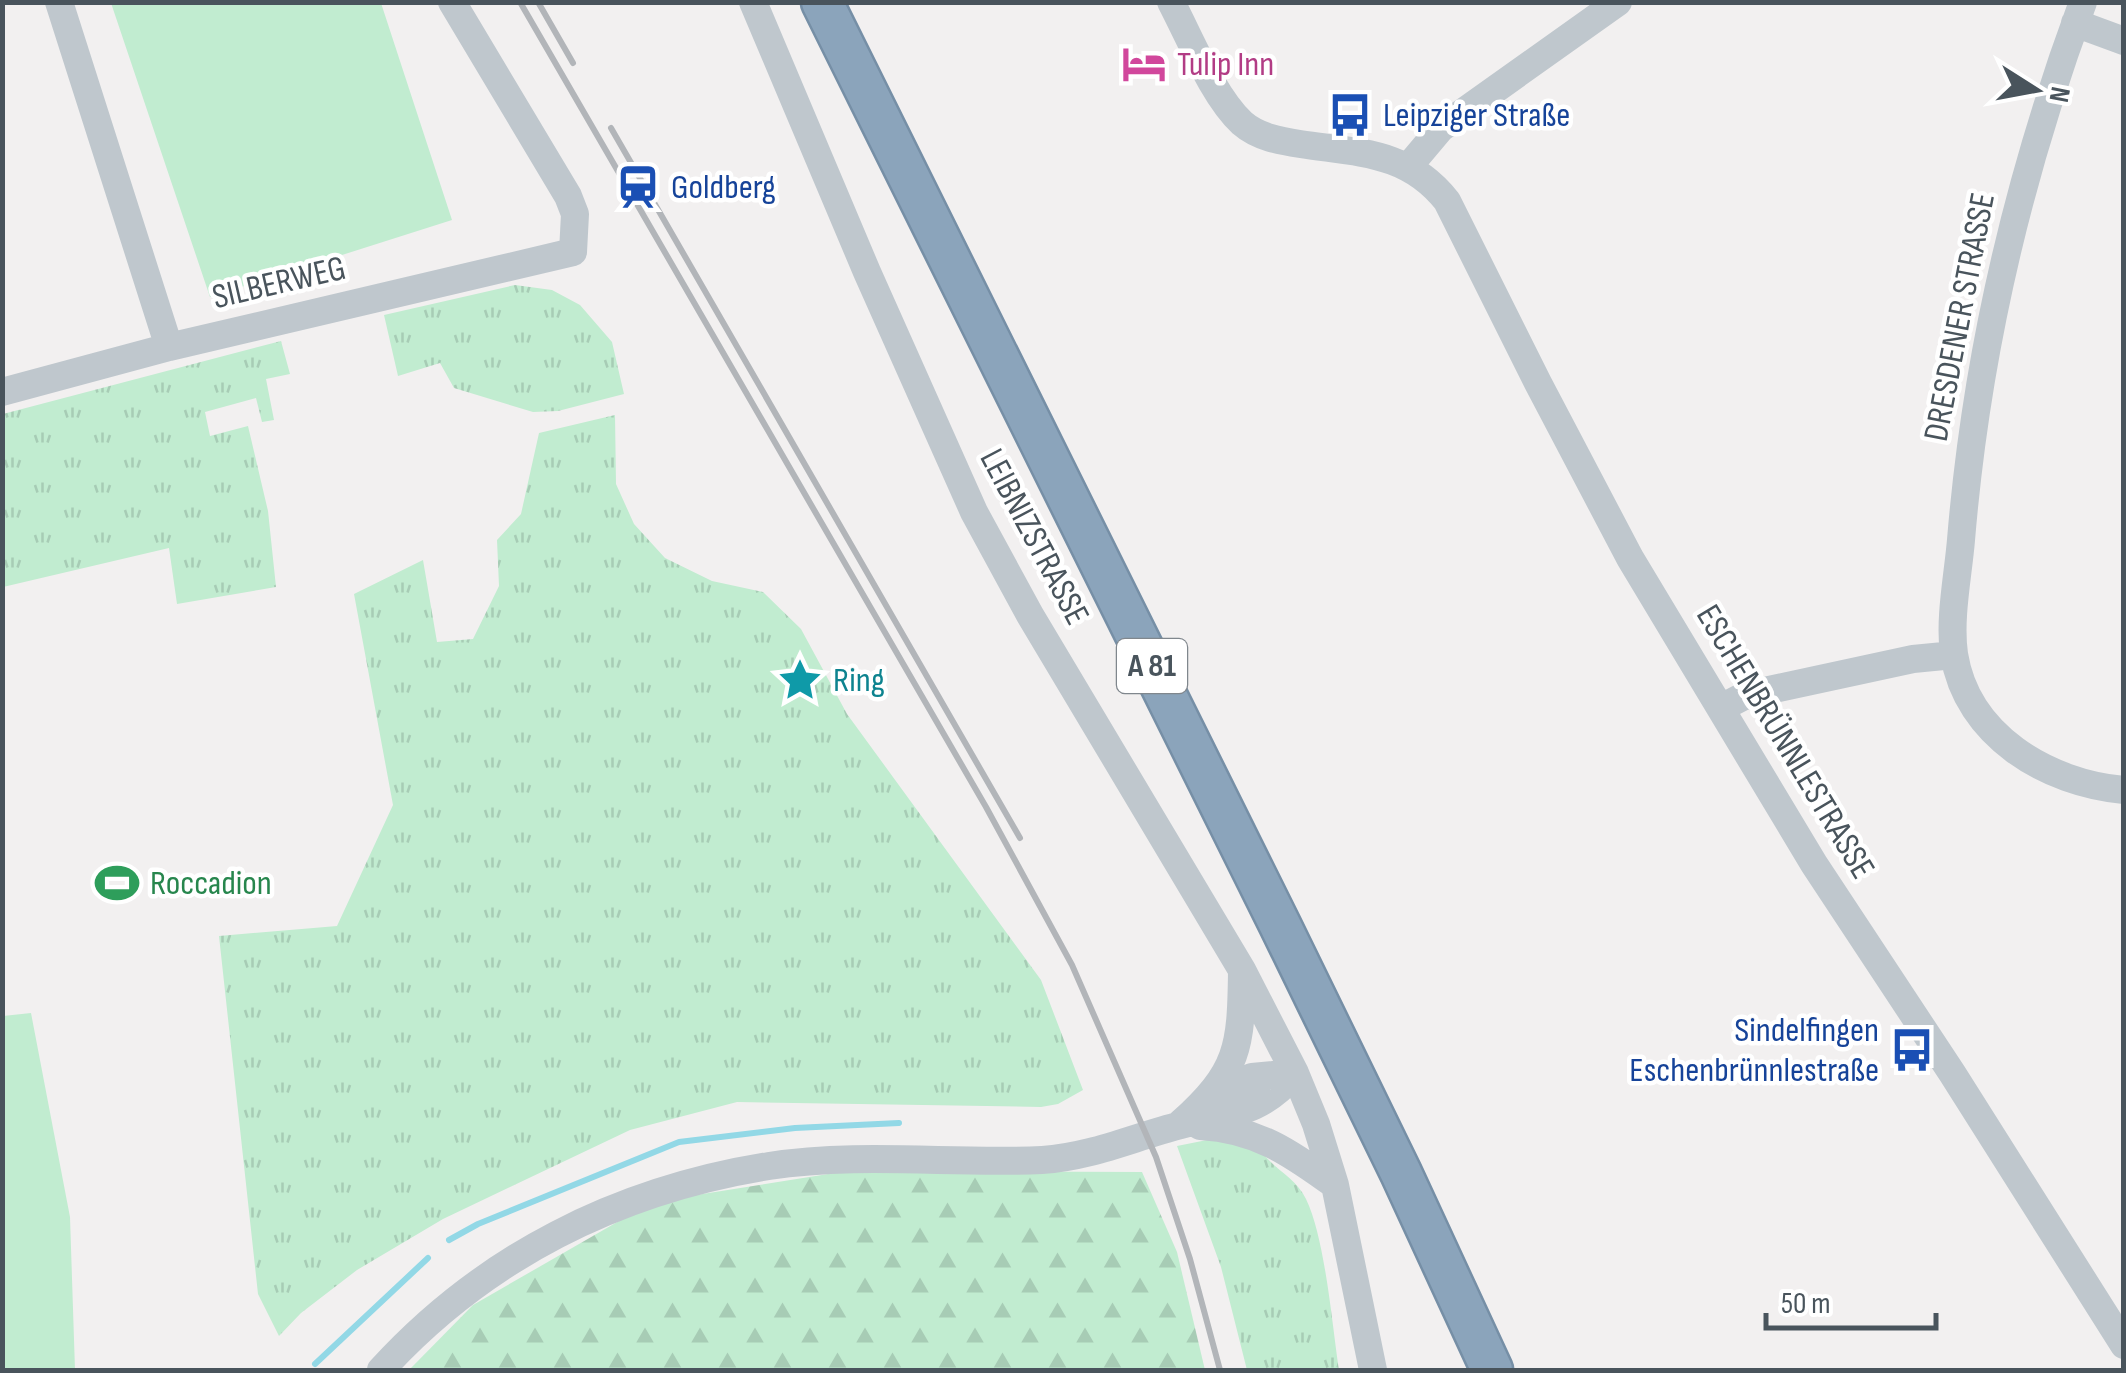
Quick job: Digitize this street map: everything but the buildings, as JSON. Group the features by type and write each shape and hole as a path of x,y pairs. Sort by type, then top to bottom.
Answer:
{"highway":[{"name":"A 81","path":"822,2 1289,943 1492,1370"},
{"name":"A 81","path":"852,2 1415,1140 1522,1370"}],"street":[{"path":"59,2 169,347"},
{"name":"SILBERWEG","path":"2,392 169,347 574,252 575,214 568,196 452,2"},
{"name":"LEIBNIZSTRASSE","path":"753,2 866,272 974,512 1040,632 1242,970 1295,1074 1335,1185 1374,1370"},
{"path":"1172,2 1220,92 1242,122 1279,141 1388,158 1408,166 1441,128 1618,2"},
{"path":"2079,13 2124,40"},
{"name":"DRESDENER STRASSE","path":"1954,655 1968,470 1990,336 2027,174 2079,13"},
{"name":"ESCHENBRÜNNLESTRASSE","path":"1408,166 1438,190 1457,216 1623,545 1814,864 2124,1345"},
{"path":"1720,708 1746,695 1913,659 1954,655 1978,714 2027,760 2058,777 2124,790"},
{"path":"1212,1096 1237,1048 1242,970"},
{"path":"1179,1126 1212,1096 1252,1077 1295,1074"},
{"path":"381,1370 412,1336 459,1295 516,1256 576,1222 649,1194 725,1174 822,1160 1042,1160 1090,1154 1263,1104 1295,1074"},
{"path":"1179,1126 1223,1127 1276,1143 1335,1185"}],"green space":[{"path":"111,3 381,3 452,220 210,297"},
{"path":"515,285 552,290 580,305 612,342 624,394 558,411 533,412 454,388 440,363 398,376 384,315"},
{"path":"281,341 290,374 266,379 274,420 262,422 256,398 205,412 210,436 248,426 268,511 276,587 177,604 169,548 3,587 3,414"},
{"path":"615,415 616,484 634,524 665,558 712,581 763,592 801,629 847,714 1041,980 1083,1090 1058,1104 1041,1107 737,1102 630,1130 443,1219 357,1270 301,1313 279,1336 258,1294 219,936 337,926 393,805 354,594 423,560 437,642 473,639 499,586 497,540 521,514 539,433"},
{"path":"31,1013 70,1217 75,1370 3,1370 3,1016"},
{"path":"1217,1138 1258,1146 1306,1199 1323,1258 1339,1370 1247,1370 1221,1267 1177,1146"},
{"path":"847,1171 1142,1172 1177,1252 1205,1370 409,1370 473,1305 652,1202"}],"waterway":[{"path":"449,1240 478,1224 679,1142 795,1128 899,1123"},
{"path":"315,1364 428,1258"}],"railway":[{"path":"520,2 986,807 1072,965 1156,1157 1190,1259 1220,1370"},
{"path":"538,2 573,63"},
{"path":"611,128 1020,838"}],"place":[{"name":"Tulip Inn","path":"1144,64"},
{"name":"Leipziger Straße","path":"1350,115"},
{"name":"Goldberg","path":"638,187"},
{"name":"Ring","path":"800,680"},
{"name":"Roccadion","path":"117,883"},
{"name":"Sindelfingen Eschenbrünnlestraße","path":"1912,1050"}]}
